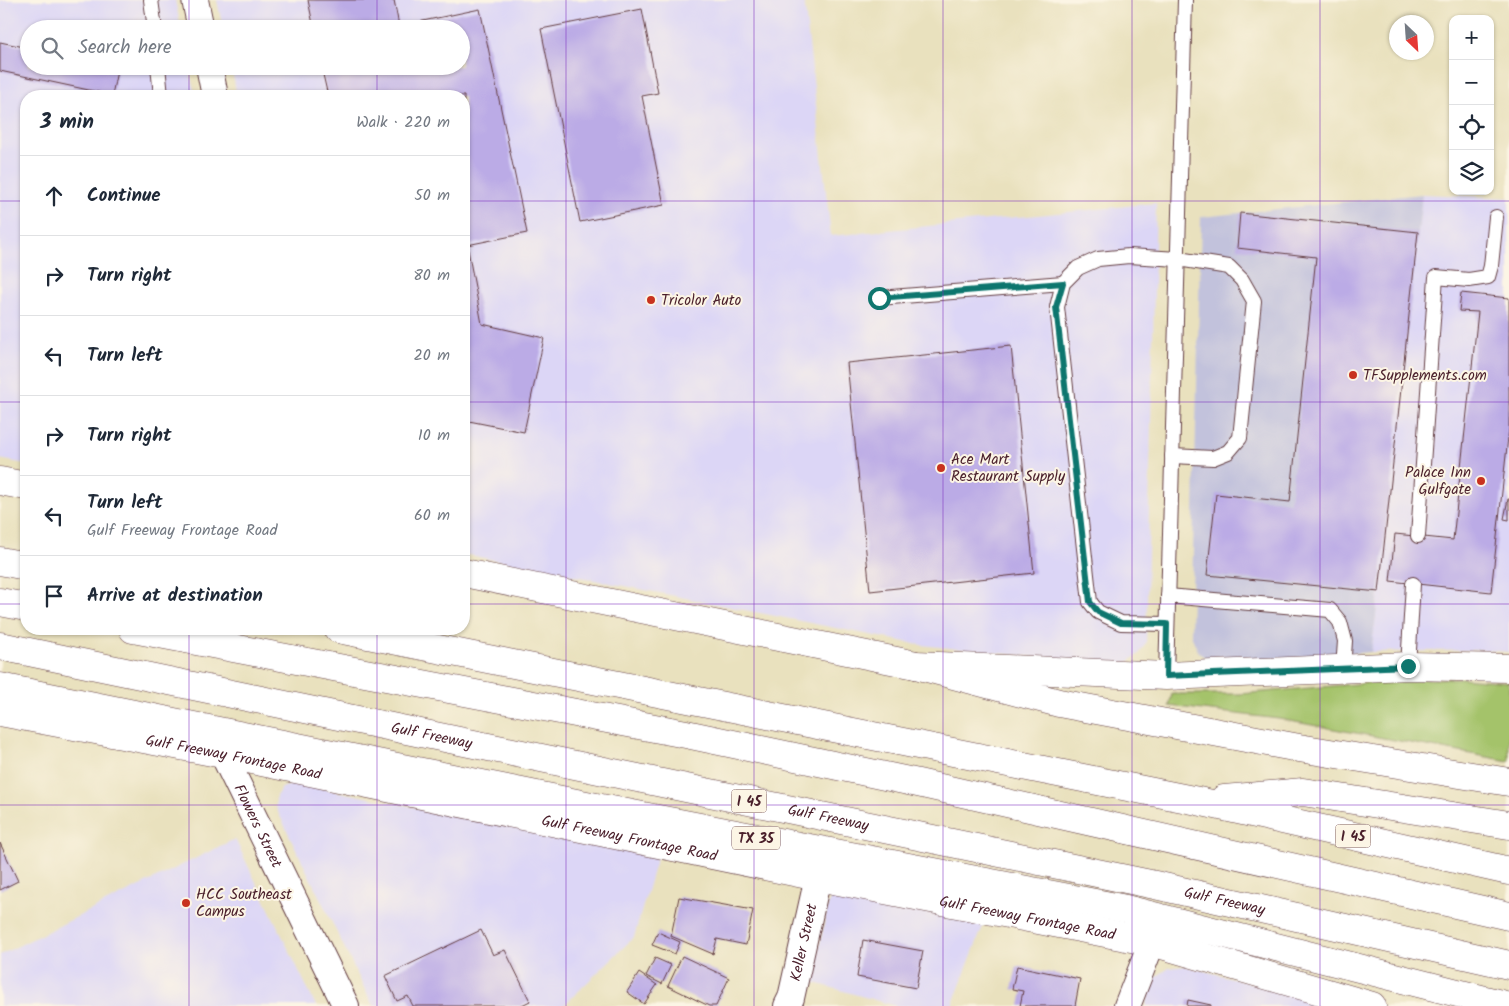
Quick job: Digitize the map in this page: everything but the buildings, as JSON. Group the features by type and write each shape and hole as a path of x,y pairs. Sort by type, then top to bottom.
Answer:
{"main road":[{"path":"0,481 20,485"},
{"path":"0,561 20,565"},
{"path":"470,574 916,665 1059,704 1299,748 1509,782"},
{"path":"0,602 20,606"},
{"path":"165,635 696,736 927,785 1509,916"},
{"name":"I 45","path":"368,635 1198,801 1509,871"},
{"name":"Gulf Freeway","path":"0,646 1155,885 1505,966"},
{"path":"916,665 1166,676 1408,666 1509,668"},
{"name":"TX 35","path":"0,687 601,808 1126,909 1509,1006"},
{"name":"Gulf Freeway Frontage Road","path":"0,712 223,754 818,877 1152,942 1372,1006"},
{"path":"1198,801 1302,792 1509,826"}],"street":[{"path":"195,0 199,20"},
{"path":"211,75 214,90"},
{"name":"Flowers Street","path":"223,754 346,1006"},
{"name":"Keller Street","path":"787,1006 791,998 818,877"},
{"path":"1127,1006 1152,942"}],"lane":[{"path":"151,0 154,20"},
{"path":"1166,676 1185,0"},
{"path":"159,75 160,90"},
{"path":"1418,536 1436,277 1469,280 1488,277 1491,266 1496,217"},
{"path":"1167,624 1121,623 1098,612 1090,602 1056,307 1063,283 1078,268 1098,259 1129,256 1178,259 1229,267 1242,280 1254,301 1240,438 1228,452 1214,458 1172,456"},
{"path":"879,298 1063,283"},
{"path":"1408,666 1413,584"},
{"path":"1168,596 1330,610 1340,622 1345,642 1343,669"}],"shaded area":[{"path":"0,0 175,0 179,20 20,20 20,75 191,75 194,90 20,90 20,463 0,459"},
{"name":"Tricolor Auto","path":"217,0 804,0 831,236 1156,203 1146,643 1139,654 1127,663 1113,665 921,645 470,555 470,90 236,90 233,75 470,75 470,20 221,20"},
{"path":"1422,194 1509,198 1509,652 1485,650 1371,652"},
{"path":"1422,194 1371,652 1224,664 1209,662 1198,651 1191,635 1201,217"},
{"path":"295,783 657,856 634,937 563,1006 373,1006 276,808 276,796 282,788"},
{"name":"HCC Southeast Campus","path":"235,839 316,1006 0,1006 0,955"},
{"path":"845,893 985,921 952,1006 896,1006 812,982 828,905 834,896"},
{"path":"1185,966 1340,1006 1146,1006 1153,979 1169,968"}],"green space":[{"path":"1462,678 1509,682 1509,761 1279,719 1169,706 1172,694 1240,694 1402,680"}],"place":[{"name":"Tricolor Auto","path":"651,300"},
{"name":"TFSupplements.com","path":"1353,375"},
{"name":"Ace Mart Restaurant Supply","path":"941,468"},
{"name":"Palace Inn Gulfgate","path":"1481,481"},
{"name":"HCC Southeast Campus","path":"186,903"}],"route":[{"path":"879,298 1063,283 1056,307 1090,602 1098,612 1121,623 1167,624 1166,676 1408,666"}]}
